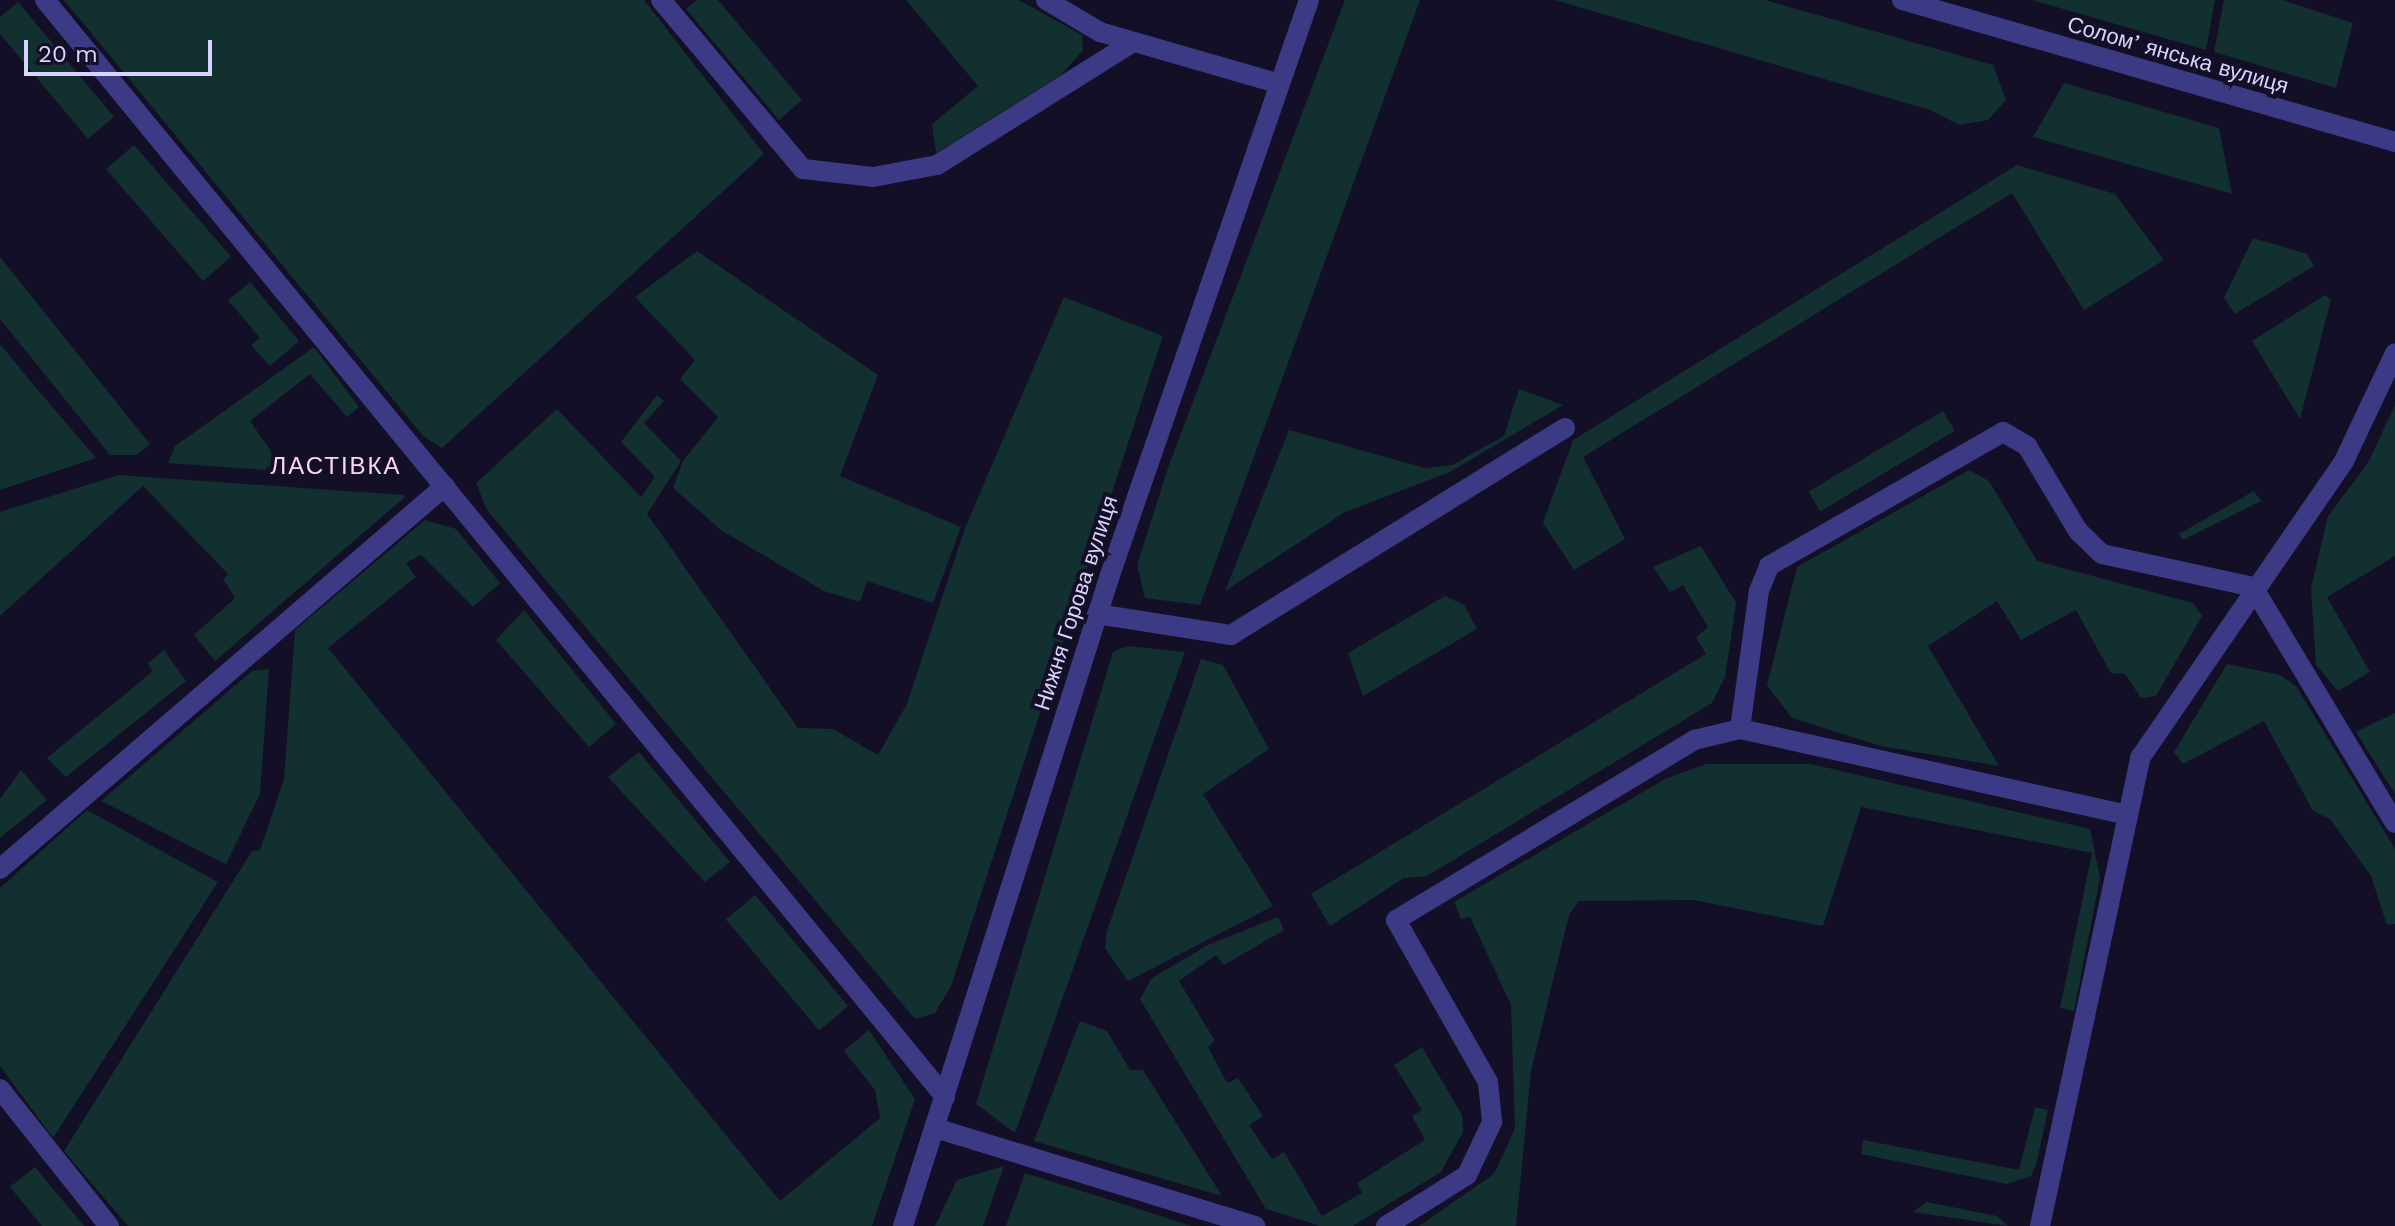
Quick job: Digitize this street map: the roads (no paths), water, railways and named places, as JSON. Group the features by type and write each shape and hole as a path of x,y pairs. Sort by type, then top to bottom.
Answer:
{"street":[{"path":"45,0 945,1097"},
{"path":"661,0 803,169 873,177 937,165 1133,42"},
{"path":"1046,0 1133,42 1280,84"},
{"name":"Нижня Горова вулиця","path":"903,1226 1097,614 1309,0"},
{"name":"Соломʼянська вулиця","path":"1902,0 2395,142"},
{"path":"2040,1226 2103,955 2127,815 2146,746 2253,587 2344,461 2395,353"},
{"path":"1097,614 1231,635 1565,428"},
{"path":"1740,729 1759,591 1769,566 2003,432 2027,446 2078,531 2102,554 2253,587 2395,823"},
{"path":"0,869 445,486"},
{"path":"1386,1226 1467,1175 1492,1122 1488,1082 1396,920 1694,740 1740,729 2127,815"},
{"path":"0,1089 109,1226"},
{"path":"935,1128 1255,1226"}],"district":[{"name":"ЛАСТІВКА","path":"336,467"}]}
